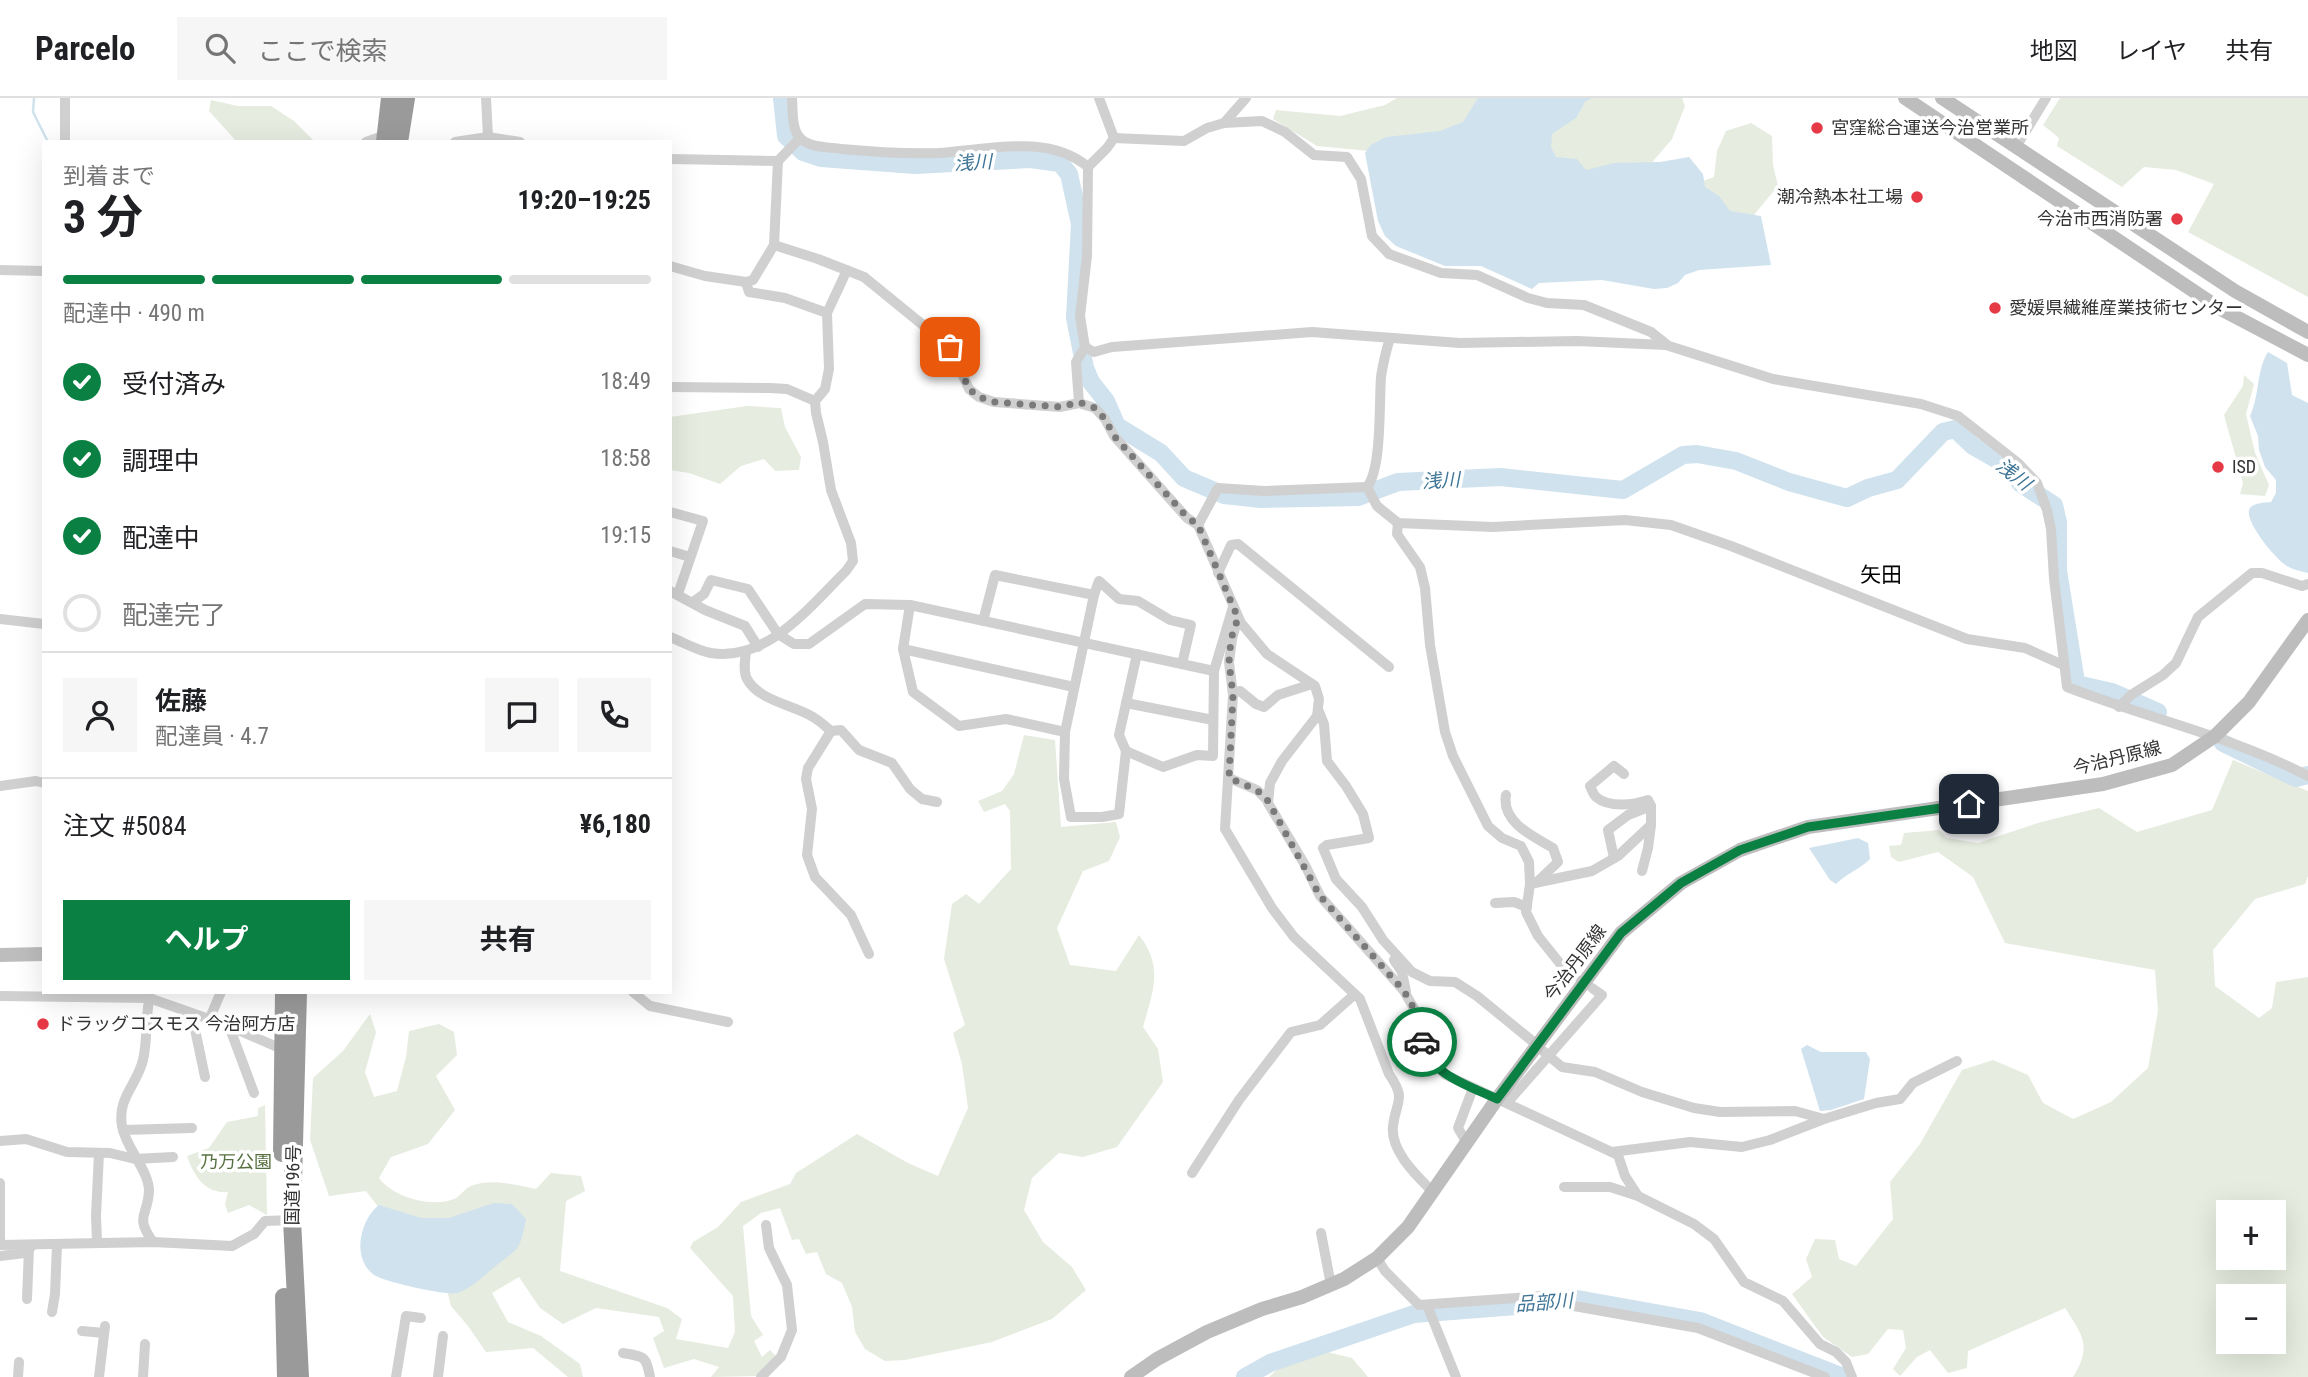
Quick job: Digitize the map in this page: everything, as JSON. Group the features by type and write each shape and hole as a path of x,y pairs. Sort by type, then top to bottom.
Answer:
{"highway":[{"path":"390,98 390,139"},
{"path":"390,139 406,98"},
{"name":"国道196号","path":"284,994 289,1052 286,1377"},
{"name":"国道196号","path":"289,1052 298,994"},
{"name":"国道196号","path":"286,1220 300,1377"}],"main road":[{"path":"1905,98 2219,308 2308,355"},
{"path":"1942,98 2235,291 2308,332"},
{"name":"今治丹原線","path":"1131,1377 1157,1359 1208,1332 1331,1284 1377,1258 1408,1227 1467,1143 1502,1101 1621,933 1681,883 1740,850 1808,827 2103,785 2172,765 2216,736 2249,702 2308,620"},
{"path":"0,955 42,954"}],"street":[{"path":"65,98 65,140"},
{"path":"486,98 488,136"},
{"path":"792,98 793,123 800,138 814,146 937,153 1010,146 1063,151 1075,156 1088,167"},
{"path":"1099,98 1114,138"},
{"path":"1224,123 1246,98"},
{"path":"2016,147 2046,98"},
{"path":"1114,138 1184,141 1207,128 1224,123 1262,121 1285,132 1314,155 1347,157 1361,179 1372,236 1389,254 1441,272 1477,275 1528,298 1547,303 1584,305 1651,331 1667,345"},
{"path":"466,140 488,136 509,140"},
{"path":"672,267 705,276 746,282 753,280 774,245 778,161 800,138"},
{"path":"1079,402 1076,362 1085,347 1080,316 1087,256 1088,167 1114,138"},
{"path":"672,159 778,161"},
{"path":"774,245 863,277 950,347 969,389 979,397 994,402 1060,407 1079,402 1095,408 1105,419 1114,436 1187,517 1198,525 1238,618 1268,654 1312,684 1319,699 1317,716 1270,783 1268,801"},
{"path":"0,270 42,271"},
{"path":"672,638 711,653 746,652 758,647 778,634 846,571 853,561 850,543 831,490 816,413 816,401 825,389 829,369 827,313 846,270"},
{"path":"746,282 749,292 785,298 827,313"},
{"path":"1085,347 1094,352 1112,347 1312,332 1460,343 1577,341 1667,345 1773,379 1921,404 1958,416 2018,463 2037,482 2048,510 2067,687 2119,707 2216,736 2308,776"},
{"path":"1198,525 1218,488 1264,491 1367,487 1371,482 1378,441 1381,376 1391,338"},
{"path":"672,387 778,388 816,401"},
{"path":"1367,487 1377,506 1398,523 1493,527 1625,520 1671,526 1731,545 1967,639 2025,648 2063,665"},
{"path":"672,513 703,521 674,592 745,626 758,647"},
{"path":"1398,523 1397,534 1420,567 1425,588 1438,695 1453,756 1488,826 1502,838 1521,846 1529,862 1534,884"},
{"path":"1218,573 1231,545 1238,544 1389,667"},
{"path":"672,552 690,557"},
{"path":"2119,707 2131,695 2163,675 2176,663 2198,617 2252,573 2262,573 2302,586 2308,584"},
{"path":"983,621 995,575 1094,594"},
{"path":"693,602 704,594 711,580 748,589 778,634 794,644 809,644 864,604 910,605 1214,671"},
{"path":"1137,654 1119,735 1126,751 1119,814 1071,817 1064,779 1065,732 1083,642 1099,581 1119,599 1138,601 1170,620 1191,625 1182,664"},
{"path":"910,605 903,649 913,692 959,726 1006,719 1065,732"},
{"path":"1126,751 1163,766 1197,755 1213,756 1214,671 1233,607"},
{"path":"1238,618 1231,639 1229,662 1233,692 1225,829 1248,871 1294,937 1360,999 1400,1100 1392,1128 1395,1143 1413,1172 1433,1192"},
{"path":"0,619 42,624"},
{"path":"903,649 1074,687"},
{"path":"746,652 744,667 747,678 758,691 798,712 811,715 831,731 841,730 859,750 892,763 910,789 922,799 937,802"},
{"path":"1233,692 1240,691 1256,705 1264,707 1278,695 1312,684"},
{"path":"1126,702 1213,720"},
{"path":"1318,709 1324,724 1327,761 1363,814 1369,838 1323,848 1336,878 1362,907 1402,972 1407,995"},
{"path":"831,731 808,768 806,779 812,809 807,855 815,877 851,915 869,954"},
{"path":"1624,774 1614,766 1590,786 1596,797 1610,803 1634,804 1648,800 1651,806 1651,825 1642,871"},
{"path":"1229,778 1257,790 1268,801 1320,896 1407,995 1424,1026 1422,1043 1427,1058 1446,1074 1473,1088 1618,1155 1625,1176 1638,1196"},
{"path":"0,786 42,783"},
{"path":"1506,795 1505,801 1512,820 1527,833 1553,848 1558,862 1534,884 1526,912 1538,936 1575,976"},
{"path":"1614,858 1608,831 1628,815 1651,806"},
{"path":"1534,884 1592,871 1614,858 1651,825"},
{"path":"1496,903 1514,902 1527,906"},
{"path":"1383,940 1412,972 1430,981 1455,982 1477,996 1531,1040"},
{"path":"1502,1101 1602,995 1592,988"},
{"path":"209,1020 219,994"},
{"path":"635,994 650,1006 728,1022"},
{"path":"1192,1173 1239,1100 1291,1032 1320,1025 1355,994"},
{"path":"0,996 150,995 192,1015 229,1026 289,1052"},
{"path":"150,995 143,1063 120,1110 126,1144 145,1177 149,1191 142,1218 144,1231 153,1242"},
{"path":"192,1015 205,1077"},
{"path":"229,1026 254,1093"},
{"path":"1546,1054 1562,1067 1595,1072 1643,1092 1694,1108 1720,1112 1796,1111 1824,1119"},
{"path":"1612,1152 1690,1142 1742,1147 1770,1140 1824,1119 1876,1103 1900,1099 1913,1083 1957,1061"},
{"path":"1467,1143 1458,1128 1473,1088"},
{"path":"123,1130 192,1128"},
{"path":"0,1141 26,1139 67,1152 110,1153 135,1159 173,1157"},
{"path":"97,1242 99,1153"},
{"path":"0,1183 1,1245 31,1247 97,1242 153,1242 232,1246 254,1234 265,1221 286,1220"},
{"path":"1564,1187 1610,1187 1638,1196 1694,1224 1714,1240 1744,1282 1783,1301 1820,1344 1836,1352 1846,1362 1852,1377"},
{"path":"761,1377 781,1357 792,1330 787,1285 769,1248 766,1225"},
{"path":"1321,1233 1331,1284"},
{"path":"52,1312 57,1245"},
{"path":"0,1256 25,1253 31,1247"},
{"path":"27,1299 31,1247"},
{"path":"1377,1258 1385,1271 1419,1305 1542,1296 1574,1307 1698,1328 1825,1377"},
{"path":"1427,1305 1456,1377"},
{"path":"396,1377 406,1316 421,1318"},
{"path":"82,1331 105,1329 99,1377"},
{"path":"438,1377 443,1336"},
{"path":"143,1377 145,1344"},
{"path":"623,1353 643,1357 647,1361 650,1377"},
{"path":"18,1377 19,1362"},
{"path":"1787,1377 1793,1365"}],"green space":[{"path":"1397,98 1490,98 1472,139 1401,154 1317,146 1273,119 1276,110 1340,116 1385,105"},
{"path":"1566,98 1682,98 1685,106 1672,139 1643,173 1692,185 1714,177 1717,151 1726,131 1751,123 1772,136 1773,165 1778,186 1743,228 1545,175 1527,137"},
{"path":"2060,98 2308,98 2308,297 2188,232 2214,184 2176,170 2144,167 2122,187 2057,146 2059,138 2043,125"},
{"path":"211,100 238,106 271,106 294,121 313,140 235,140 209,111"},
{"path":"2244,375 2254,384 2246,414 2255,453 2269,485 2265,496 2240,494 2243,483 2224,415 2243,386"},
{"path":"747,406 781,408 785,427 801,457 799,470 775,471 764,459 741,466 720,484 672,470 672,417"},
{"path":"1024,735 1055,740 1061,827 1116,822 1120,837 1109,861 1083,871 1057,928 1070,965 1116,971 1139,935 1152,958 1154,969 1153,991 1143,1027 1158,1049 1163,1082 1117,1147 1083,1157 1059,1153 1032,1178 1024,1210 1043,1242 1072,1267 1086,1290 1052,1319 992,1342 905,1360 885,1361 865,1349 855,1332 852,1307 842,1283 826,1274 817,1252 806,1254 799,1239 792,1240 780,1208 761,1213 743,1226 751,1316 763,1335 754,1341 762,1357 770,1350 776,1356 756,1376 711,1377 719,1367 694,1359 664,1368 653,1338 664,1331 659,1317 596,1308 563,1324 540,1308 519,1277 492,1293 508,1322 541,1336 580,1364 583,1377 568,1377 533,1348 486,1352 451,1306 443,1274 389,1221 366,1191 329,1196 310,1140 313,1078 343,1051 370,1014 376,1032 365,1072 374,1097 397,1091 406,1057 409,1031 439,1024 454,1032 457,1055 436,1076 455,1110 428,1144 391,1157 379,1178 385,1185 413,1199 434,1202 454,1199 469,1187 479,1184 504,1183 536,1189 551,1173 581,1176 585,1191 566,1201 560,1271 667,1308 682,1319 676,1339 728,1348 735,1332 733,1296 690,1248 693,1242 718,1227 741,1202 790,1184 796,1173 857,1134 908,1163 938,1176 968,1108 962,1064 953,1033 965,1025 944,959 952,904 966,894 979,904 1011,869 1010,811 1005,804 984,812 978,801 1002,791 1014,774"},
{"path":"2233,760 2308,791 2308,876 2305,884 2255,899 2213,950 2215,986 2259,1018 2272,1008 2276,982 2308,977 2308,1377 2073,1377 2084,1349 2077,1326 2065,1308 1968,1351 1967,1368 1948,1373 1930,1350 1917,1357 1900,1376 1893,1369 1906,1348 1903,1330 1888,1329 1868,1354 1852,1357 1823,1337 1792,1294 1812,1277 1806,1259 1815,1239 1835,1240 1839,1259 1856,1266 1893,1219 1890,1182 1920,1144 1962,1070 1993,1060 2028,1075 2043,1103 2073,1119 2111,1102 2148,1068 2158,1011 2155,970 2005,943 1973,877 1938,852 1899,862 1891,857 1889,846 1901,845 1904,833 1939,830 1947,838 1978,843 2041,822 2099,808 2137,832 2212,810"},
{"name":"乃万公園","path":"265,1105 267,1215 249,1205 228,1213 225,1204 228,1192 207,1187 193,1170 187,1156 209,1148 227,1122 258,1116 258,1108"},
{"path":"1323,1351 1352,1358 1368,1377 1269,1377 1280,1367"}],"water":[{"path":"1478,98 1592,98 1585,102 1576,118 1552,134 1551,147 1556,157 1577,159 1586,170 1614,163 1660,162 1689,157 1703,174 1705,187 1719,196 1730,211 1761,216 1771,265 1699,270 1685,275 1678,283 1667,288 1654,289 1602,280 1539,283 1532,289 1481,266 1445,266 1396,246 1385,236 1378,221 1365,153 1371,145 1386,137 1440,131 1463,122"},
{"path":"2268,352 2287,363 2292,395 2308,403 2308,573 2289,567 2275,556 2255,530 2249,513 2250,508 2255,505 2271,502 2276,493 2276,480 2265,467 2250,416"},
{"path":"1858,838 1868,843 1870,859 1836,884 1830,880 1809,848"},
{"path":"1807,1045 1821,1052 1866,1052 1870,1059 1864,1099 1820,1111 1801,1049"},
{"path":"494,1203 512,1204 526,1219 519,1245 476,1283 462,1291 441,1292 389,1281 374,1275 362,1259 360,1249 363,1229 379,1205 421,1218 449,1218"}],"waterway":[{"path":"34,98 33,112 47,140"},
{"name":"浅川","path":"782,98 786,136 803,152 821,158 915,165 1030,159 1060,163 1069,174 1080,224 1075,318 1085,368 1091,382 1106,401 1117,426 1161,453 1184,478 1224,495 1261,499 1358,497 1398,482 1500,477 1623,490 1683,455 1697,454 1736,461 1789,482 1847,498 1868,488 1897,480 1943,432 1955,429 1973,446 2008,466 2021,484 2054,505 2058,522 2058,571 2076,682 2112,692 2158,712"},
{"name":"浅川","path":"2223,743 2296,778 2308,775"},
{"name":"品部川","path":"1245,1377 1270,1363 1414,1314 1541,1304 1572,1298 1700,1321 1843,1377"}],"way so far":[{"path":"950,347 969,389 979,397 994,402 1060,407 1079,402 1095,408 1114,436 1187,517 1198,525 1238,618 1231,639 1229,662 1233,695 1229,778 1257,790 1268,801 1320,896 1404,991 1424,1026 1422,1042"}],"place":[{"name":"宮窪総合運送今治営業所","path":"1817,128"},
{"name":"潮冷熱本社工場","path":"1917,197"},
{"name":"今治市西消防署","path":"2177,219"},
{"name":"愛媛県繊維産業技術センター","path":"1995,308"},
{"name":"ISD","path":"2218,467"},
{"name":"ドラッグコスモス 今治阿方店","path":"43,1024"}],"district":[{"name":"矢田","path":"1881,575"}],"route":[{"path":"1422,1042 1427,1058 1446,1074 1497,1099 1621,933 1681,883 1740,850 1808,827 1969,804"}]}
